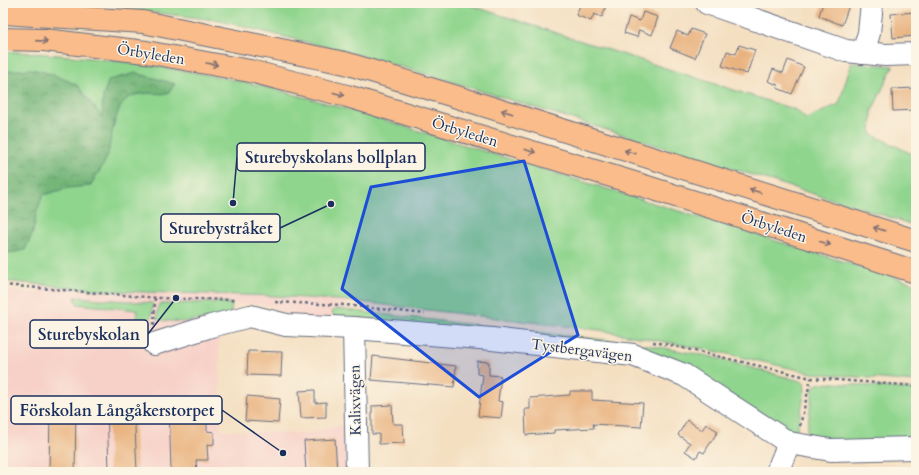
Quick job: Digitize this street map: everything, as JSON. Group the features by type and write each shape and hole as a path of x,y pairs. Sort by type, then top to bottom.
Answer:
{"main road":[{"name":"Örbyleden","path":"3,13 143,22 345,63 457,96 916,240"},
{"name":"Örbyleden","path":"3,39 44,40 146,52 265,75 347,96 618,178 916,272"}],"street":[{"path":"707,3 846,51 885,55 916,54"},
{"path":"863,53 869,33 872,3"},
{"name":"Tystbergavägen","path":"154,344 211,326 250,316 286,325 354,328 492,339 633,355 684,375 789,443 831,450 916,448"},
{"name":"Kalixvägen","path":"354,328 357,472"},
{"path":"777,472 789,443"}],"path":[{"path":"789,443 798,435 811,378"}],"highlighted area":[{"path":"524,161 578,335 479,397 342,289 371,187"}],"shaded area":[{"path":"47,216 354,273 343,323 283,315 270,305 234,304 229,331 219,340 221,430 304,434 346,424 349,472 3,472 3,290 38,293"}],"green space":[{"path":"90,3 463,3 796,110 806,119 839,104 851,63 893,66 872,111 871,134 910,153 916,154 916,226 443,79 359,55 216,20"},
{"path":"3,51 99,59 162,67 257,85 380,119 916,284 916,382 812,373 710,350 599,330 351,301 274,296 109,291 3,281"},
{"path":"3,69 6,71 31,69 52,74 77,85 102,117 103,95 109,80 136,73 175,84 167,94 154,93 135,95 123,103 115,120 107,158 90,186 68,188 43,195 37,211 33,232 25,250 9,253 3,245"},
{"path":"75,297 152,303 151,319 136,318 137,310 77,304"},
{"path":"222,302 232,304 230,317 183,322 158,320 157,318 159,304"},
{"path":"337,309 648,345 708,356 804,382 805,391 797,430 785,431 672,364 334,317 332,311"},
{"path":"834,383 916,390 916,445 810,440 807,431 813,388 817,384"}],"building":[{"path":"581,3 592,7 593,3 607,3 602,17 594,14 591,21 576,15"},
{"path":"823,3 850,3 842,25 819,16"},
{"path":"643,12 658,17 652,35 639,30 637,37 624,33 629,17 640,21"},
{"path":"916,12 916,36 893,38 891,14"},
{"path":"691,29 705,34 695,58 670,48 677,31 688,36"},
{"path":"739,45 755,50 747,74 722,66 727,51 736,54"},
{"path":"788,60 804,67 792,94 777,88 778,85 768,81 773,69 783,73"},
{"path":"916,88 916,110 893,111 892,89"},
{"path":"248,351 282,352 281,376 247,375"},
{"path":"373,356 456,366 454,387 371,380"},
{"path":"477,361 489,362 489,375 501,376 498,401 503,402 501,418 478,416 483,375 477,374"},
{"path":"315,390 315,403 326,402 326,417 301,418 299,391"},
{"path":"570,391 592,391 592,400 643,403 641,427 593,424 594,428 554,430 554,433 526,435 525,409 530,409 530,398 570,395"},
{"path":"247,396 280,399 278,423 245,421"},
{"path":"169,402 196,403 196,418 207,418 207,431 214,432 214,444 207,445 208,460 196,460 197,472 171,472"},
{"path":"134,405 137,472 109,472 107,406"},
{"path":"392,405 393,424 403,424 404,443 379,444 379,434 372,434 372,406"},
{"path":"50,409 76,410 75,472 49,472"},
{"path":"687,420 702,430 706,424 718,431 704,453 700,451 696,458 685,451 690,443 678,435"},
{"path":"335,439 337,472 306,472 304,441"}],"place":[{"name":"Sturebyskolans bollplan","path":"233,203"},
{"name":"Sturebystråket","path":"331,204"},
{"name":"Sturebyskolan","path":"176,298"},
{"name":"Förskolan Långåkerstorpet","path":"283,453"}]}
